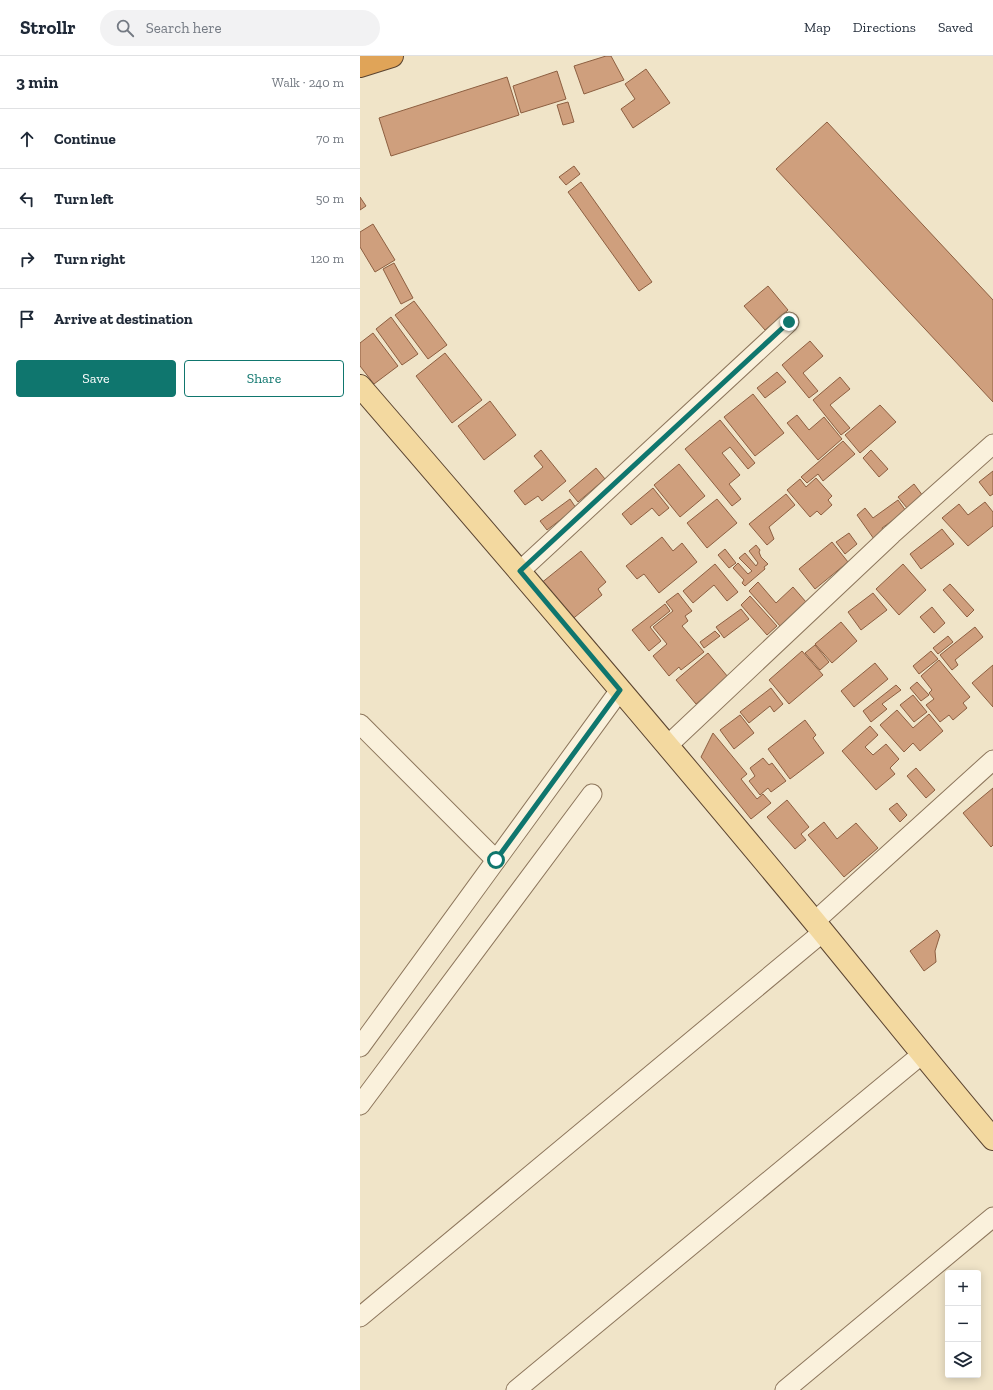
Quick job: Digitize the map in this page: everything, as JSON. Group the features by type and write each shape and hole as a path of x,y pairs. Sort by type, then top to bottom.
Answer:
{"highway":[{"path":"360,66 392,56"}],"main road":[{"path":"360,386 520,571 819,927 921,1055 993,1139"}],"street":[{"path":"520,571 789,322"},
{"path":"667,746 892,534 993,444"},
{"path":"360,1048 620,690"},
{"path":"360,724 496,860"},
{"path":"360,1317 819,927 993,760"},
{"path":"360,1105 592,794"},
{"path":"516,1390 921,1055"},
{"path":"785,1390 993,1217"}],"building":[{"path":"606,56 611,56 624,80 584,94 574,66"},
{"path":"646,69 670,103 633,128 621,109 635,99 625,84"},
{"path":"557,71 566,99 521,113 513,86"},
{"path":"507,77 519,115 391,156 379,118"},
{"path":"568,102 574,122 563,125 557,105"},
{"path":"827,122 993,300 993,402 776,169"},
{"path":"574,166 580,174 566,185 559,177"},
{"path":"581,182 652,282 639,291 568,192"},
{"path":"360,197 366,206 360,210"},
{"path":"373,224 395,260 375,272 360,247 360,232"},
{"path":"394,263 413,298 401,304 383,269"},
{"path":"768,286 788,310 765,330 744,306"},
{"path":"414,301 447,345 428,359 395,315"},
{"path":"391,317 418,354 402,365 376,329"},
{"path":"373,333 398,366 374,384 360,366 360,343"},
{"path":"810,341 823,356 803,373 818,391 809,398 782,365"},
{"path":"445,353 482,400 452,423 416,376"},
{"path":"777,372 786,382 765,398 757,388"},
{"path":"840,377 850,389 830,405 850,428 841,435 813,400"},
{"path":"753,394 784,433 755,456 724,417"},
{"path":"490,401 516,435 484,460 458,426"},
{"path":"880,405 896,422 860,453 845,435"},
{"path":"797,415 809,430 824,417 842,439 818,460 787,423"},
{"path":"720,420 755,463 748,469 730,447 722,453 740,475 729,484 741,499 732,506 685,449"},
{"path":"843,441 855,454 823,481 818,474 807,483 801,477"},
{"path":"541,450 566,481 542,501 538,496 525,505 514,491 543,467 534,456"},
{"path":"871,450 888,469 879,477 863,458"},
{"path":"679,464 705,496 680,517 654,485"},
{"path":"596,468 605,479 578,502 569,491"},
{"path":"993,471 993,494 990,496 979,482"},
{"path":"816,478 832,496 828,500 832,505 821,515 817,511 810,517 787,490 800,479 806,487"},
{"path":"914,484 923,496 907,508 898,497"},
{"path":"653,488 669,508 659,516 652,508 631,525 622,514"},
{"path":"786,494 795,505 769,527 774,539 767,545 749,524"},
{"path":"570,499 576,508 547,530 540,521"},
{"path":"717,499 737,523 707,548 687,523"},
{"path":"898,500 906,511 882,528 884,532 874,539 857,515 865,508 873,518"},
{"path":"985,502 993,512 993,526 968,546 942,518 959,504 968,515"},
{"path":"942,529 954,544 921,569 910,554"},
{"path":"849,533 857,544 845,554 836,542"},
{"path":"662,537 673,551 682,543 697,562 659,593 644,574 637,579 626,566"},
{"path":"832,542 848,562 815,589 799,569"},
{"path":"756,545 760,550 759,552 761,557 768,564 764,567 765,569 745,586 742,583 744,580 733,568 738,563 748,574 752,571 739,558 745,553 756,566 758,563 749,551"},
{"path":"725,549 736,563 729,568 718,555"},
{"path":"581,551 606,582 598,589 602,595 570,621 540,584"},
{"path":"715,564 738,592 727,601 714,585 693,603 683,591"},
{"path":"903,564 926,590 899,615 876,589"},
{"path":"758,582 776,603 793,587 806,602 780,626 749,591"},
{"path":"950,584 974,610 967,617 943,590"},
{"path":"678,593 692,611 685,616 688,621 682,626 704,652 681,670 679,667 669,676 653,656 667,644 653,627 673,611 666,602"},
{"path":"873,593 887,610 861,630 848,612"},
{"path":"750,596 777,626 767,635 741,605"},
{"path":"665,604 670,611 650,627 661,641 649,651 632,630"},
{"path":"932,607 945,623 934,633 920,617"},
{"path":"741,609 749,619 724,638 716,627"},
{"path":"841,622 857,641 832,663 815,644"},
{"path":"975,627 983,637 955,660 958,665 952,670 940,655"},
{"path":"715,631 720,636 704,648 700,642"},
{"path":"948,636 953,642 938,654 933,648"},
{"path":"815,645 829,662 820,670 805,653"},
{"path":"802,651 823,675 789,704 769,680"},
{"path":"931,651 938,659 919,674 913,666"},
{"path":"708,653 728,677 696,704 676,680"},
{"path":"939,660 970,697 963,703 967,708 953,720 949,715 940,722 926,705 934,699 929,693 932,690 921,676"},
{"path":"875,663 888,679 854,707 841,691"},
{"path":"993,665 993,707 972,683"},
{"path":"917,682 929,695 921,701 910,688"},
{"path":"896,685 901,690 882,704 887,709 871,722 863,711"},
{"path":"771,688 783,704 774,712 770,706 749,723 740,712"},
{"path":"913,695 927,712 914,722 900,705"},
{"path":"897,710 913,728 929,714 943,731 920,751 913,743 904,752 880,725"},
{"path":"740,715 754,733 734,749 720,730"},
{"path":"805,720 816,735 813,738 824,753 790,779 768,749"},
{"path":"870,726 878,735 865,747 873,755 886,744 899,759 890,768 895,774 876,790 842,751"},
{"path":"713,733 747,774 741,779 757,799 763,794 771,803 751,819 701,757"},
{"path":"763,758 769,765 772,763 786,781 771,792 768,788 760,795 749,781 755,776 750,768"},
{"path":"916,768 935,790 926,798 907,776"},
{"path":"993,788 993,845 991,847 963,813"},
{"path":"787,800 809,827 801,834 806,840 795,849 767,817"},
{"path":"897,803 907,815 900,822 889,809"},
{"path":"824,822 837,839 856,823 878,848 844,877 808,835"},
{"path":"937,930 940,935 935,951 936,962 924,971 910,951"}],"route":[{"path":"496,860 620,690 520,571 789,322"}]}
